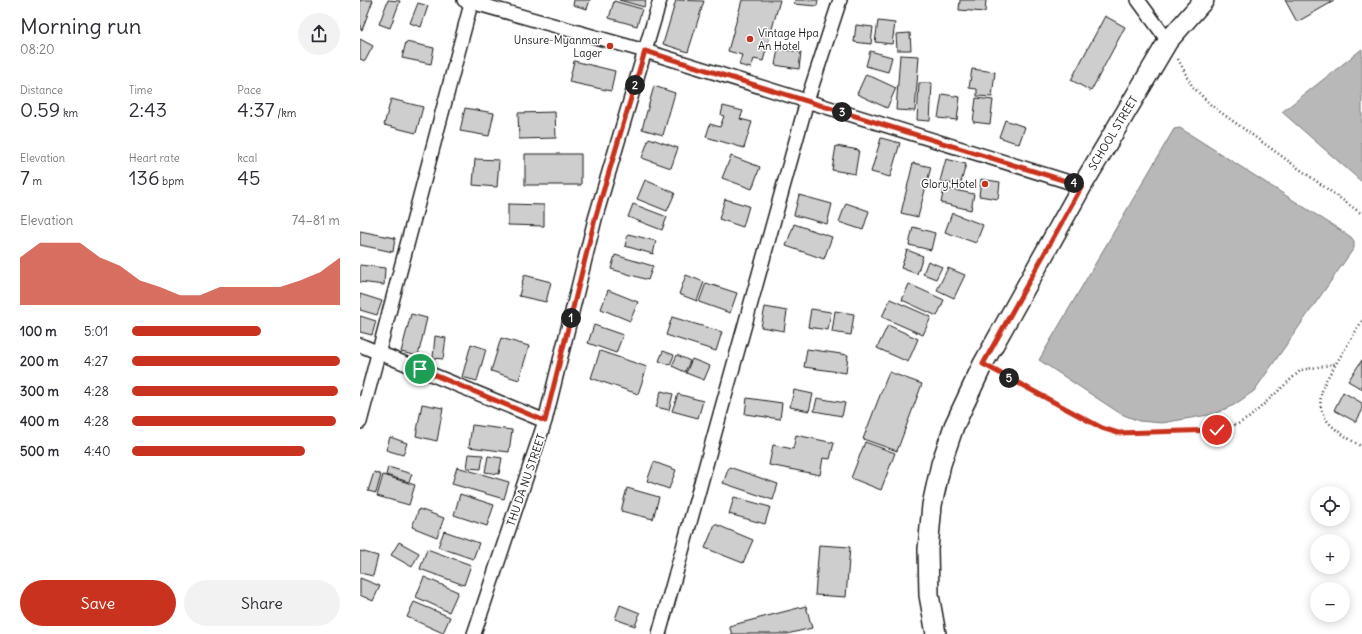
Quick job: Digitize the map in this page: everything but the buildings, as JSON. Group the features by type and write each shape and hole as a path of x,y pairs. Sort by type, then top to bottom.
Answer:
{"street":[{"name":"THU DA NU STREET","path":"474,634 545,421 595,219 660,0"},
{"path":"659,634 807,101 840,0"},
{"path":"1138,0 1168,41"},
{"name":"SCHOOL STREET","path":"936,634 929,595 928,549 932,505 941,464 954,426 983,364 1082,186 1168,41 1204,0"},
{"path":"360,422 469,1 645,51 1082,186"},
{"path":"360,345 545,421"}],"path":[{"path":"1168,41 1192,86 1212,106 1362,214"},
{"path":"1362,321 1335,364 1321,390 1320,401 1322,412 1332,427 1362,447"},
{"path":"983,364 1102,428 1118,433 1217,430 1238,424 1250,417 1301,370 1335,364"}],"shaded area":[{"path":"1362,49 1362,182 1282,112"},
{"path":"1180,128 1351,237 1354,241 1354,248 1254,391 1234,405 1214,414 1162,423 1139,421 1121,414 1039,360 1174,129"}],"place":[{"name":"Vintage Hpa An Hotel","path":"750,39"},
{"name":"Unsure-Myanmar Lager","path":"610,46"},
{"name":"Glory Hotel","path":"985,184"}],"route":[{"path":"420,369 545,421 595,219 645,51 1082,186 983,364 1102,428 1118,433 1217,430"}]}
